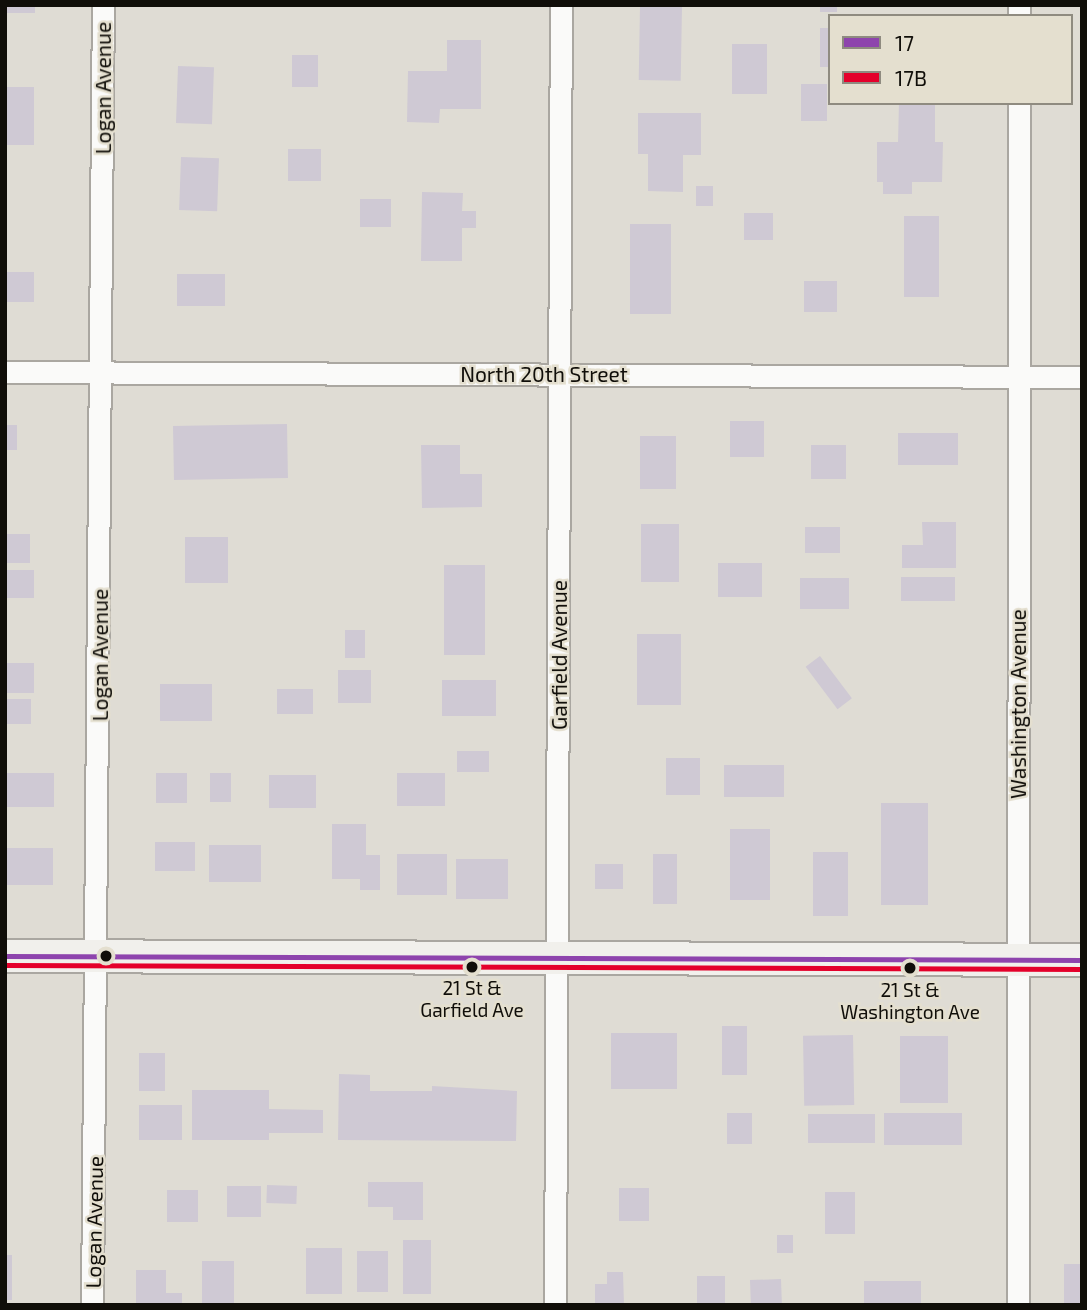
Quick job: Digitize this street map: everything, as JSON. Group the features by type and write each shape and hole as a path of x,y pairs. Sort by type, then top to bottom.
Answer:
{"street":[{"name":"Logan Avenue","path":"92,1305 103,372 103,5"},
{"name":"Garfield Avenue","path":"555,1305 561,5"},
{"name":"Washington Avenue","path":"1018,1305 1019,105"},
{"name":"North 20th Street","path":"5,372 1082,377"},
{"path":"5,956 1082,960"}],"building":[{"path":"5,5 35,5 35,13 5,13"},
{"path":"820,5 837,5 837,12 820,12"},
{"path":"640,6 682,7 681,81 639,80"},
{"path":"820,28 828,28 828,67 820,67"},
{"path":"447,40 481,40 481,109 440,109 439,123 407,122 408,71 447,71"},
{"path":"732,44 767,44 767,94 732,94"},
{"path":"292,55 318,55 318,87 292,87"},
{"path":"178,66 214,67 212,124 176,123"},
{"path":"801,84 827,84 827,121 801,121"},
{"path":"5,87 34,87 34,145 5,145"},
{"path":"899,105 935,105 935,142 943,142 942,182 912,182 912,194 883,194 883,182 877,182 877,142 898,142"},
{"path":"638,113 701,113 701,155 683,155 683,192 648,191 648,154 638,154"},
{"path":"288,149 321,149 321,181 288,181"},
{"path":"181,157 219,158 217,211 179,210"},
{"path":"696,186 713,186 713,206 696,206"},
{"path":"422,192 463,193 462,211 476,211 476,228 462,228 462,261 421,261"},
{"path":"360,199 391,199 391,227 360,227"},
{"path":"744,213 773,213 773,240 744,240"},
{"path":"904,216 939,216 939,297 904,297"},
{"path":"630,224 671,224 671,314 630,314"},
{"path":"5,272 34,272 34,302 5,302"},
{"path":"177,274 225,274 225,306 177,306"},
{"path":"804,281 837,281 837,312 804,312"},
{"path":"730,421 764,421 764,457 730,457"},
{"path":"287,424 288,478 174,480 173,426"},
{"path":"5,425 17,425 17,450 5,450"},
{"path":"898,433 958,433 958,465 898,465"},
{"path":"640,436 676,436 676,489 640,489"},
{"path":"421,445 460,445 460,474 482,474 482,507 422,508"},
{"path":"811,445 846,445 846,479 811,479"},
{"path":"922,522 956,522 956,568 902,568 902,545 923,545"},
{"path":"641,524 679,524 679,582 641,582"},
{"path":"805,527 840,527 840,553 805,553"},
{"path":"5,534 30,534 30,563 5,563"},
{"path":"185,537 228,537 228,583 185,583"},
{"path":"718,563 762,563 762,597 718,597"},
{"path":"444,565 485,565 485,655 444,655"},
{"path":"5,570 34,570 34,598 5,598"},
{"path":"901,577 955,577 955,601 901,601"},
{"path":"800,578 849,578 849,609 800,609"},
{"path":"345,630 365,630 365,658 345,658"},
{"path":"637,634 681,634 681,705 637,705"},
{"path":"820,656 852,698 838,709 806,667"},
{"path":"5,663 34,663 34,693 5,693"},
{"path":"338,670 371,670 371,703 338,703"},
{"path":"442,680 496,680 496,716 442,716"},
{"path":"160,684 212,684 212,721 160,721"},
{"path":"277,689 313,689 313,714 277,714"},
{"path":"5,699 31,699 31,724 5,724"},
{"path":"457,751 489,751 489,772 457,772"},
{"path":"666,758 700,758 700,795 666,795"},
{"path":"724,765 784,765 784,797 724,797"},
{"path":"5,773 54,773 54,807 5,807"},
{"path":"156,773 187,773 187,803 156,803"},
{"path":"210,773 231,773 231,802 210,802"},
{"path":"397,773 445,773 445,806 397,806"},
{"path":"269,775 316,775 316,808 269,808"},
{"path":"881,803 928,803 928,905 881,905"},
{"path":"332,824 366,824 366,855 380,855 380,890 360,890 360,879 332,879"},
{"path":"730,829 770,829 770,900 730,900"},
{"path":"155,842 195,842 195,871 155,871"},
{"path":"209,845 261,845 261,882 209,882"},
{"path":"5,848 53,848 53,885 5,885"},
{"path":"813,852 848,852 848,916 813,916"},
{"path":"397,854 447,854 447,895 397,895"},
{"path":"653,854 677,854 677,904 653,904"},
{"path":"456,859 508,859 508,899 456,899"},
{"path":"595,864 623,864 623,889 595,889"},
{"path":"722,1026 747,1026 747,1075 722,1075"},
{"path":"611,1033 677,1033 677,1089 611,1089"},
{"path":"853,1035 854,1105 804,1106 803,1036"},
{"path":"900,1036 948,1036 948,1103 900,1103"},
{"path":"139,1053 165,1053 165,1091 139,1091"},
{"path":"339,1074 370,1075 370,1091 432,1091 432,1086 517,1091 516,1141 338,1140"},
{"path":"192,1090 269,1090 269,1109 323,1110 323,1133 269,1133 269,1140 192,1140"},
{"path":"139,1105 182,1105 182,1140 139,1140"},
{"path":"727,1113 752,1113 752,1144 727,1144"},
{"path":"884,1113 962,1113 962,1145 884,1145"},
{"path":"808,1114 875,1114 875,1143 808,1143"},
{"path":"368,1182 423,1182 423,1220 393,1220 393,1207 368,1207"},
{"path":"267,1185 297,1186 296,1204 266,1203"},
{"path":"227,1186 261,1186 261,1217 227,1217"},
{"path":"619,1188 649,1188 649,1221 619,1221"},
{"path":"167,1190 198,1190 198,1222 167,1222"},
{"path":"825,1192 855,1192 855,1234 825,1234"},
{"path":"777,1235 793,1235 793,1253 777,1253"},
{"path":"403,1240 431,1240 431,1294 403,1294"},
{"path":"306,1248 342,1248 342,1294 306,1294"},
{"path":"357,1251 388,1251 388,1292 357,1292"},
{"path":"5,1255 12,1255 12,1300 5,1300"},
{"path":"202,1261 234,1261 234,1305 202,1305"},
{"path":"1064,1264 1082,1264 1082,1305 1064,1305"},
{"path":"136,1270 166,1270 166,1293 182,1293 182,1305 136,1305"},
{"path":"607,1272 623,1272 624,1305 595,1305 595,1284 607,1284"},
{"path":"697,1276 725,1276 725,1305 697,1305"},
{"path":"781,1279 782,1305 751,1305 750,1280"},
{"path":"864,1281 921,1281 921,1305 864,1305"}],"transit line":[{"name":"17","path":"5,956 1082,960"},
{"name":"17B","path":"5,965 1082,969"}],"place":[{"name":"21 St & Garfield Ave","path":"472,967"},
{"name":"21 St & Washington Ave","path":"910,968"}]}
